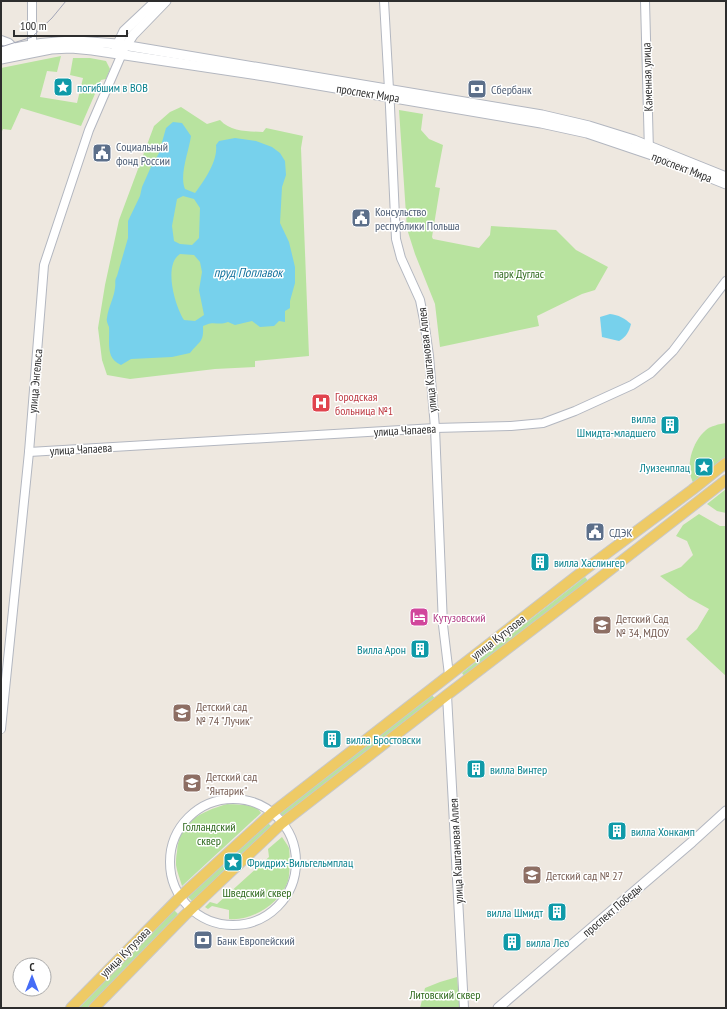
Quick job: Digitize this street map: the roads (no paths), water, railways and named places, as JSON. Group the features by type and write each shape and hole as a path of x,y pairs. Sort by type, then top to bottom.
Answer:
{"main road":[{"path":"120,49 124,31 156,1"},
{"path":"120,49 166,1"},
{"name":"проспект Мира","path":"1,58 56,42 78,41 389,93 552,117 589,126 649,150 726,184"},
{"name":"проспект Мира","path":"1,51 14,48 32,48"},
{"name":"проспект Мира","path":"649,150 726,177"},
{"name":"улица Кутузова","path":"71,1008 180,896 272,813 448,675 726,463"},
{"name":"улица Кутузова","path":"94,1008 191,909 282,824 726,480"},
{"name":"проспект Победы","path":"498,1008 696,839 726,811"}],"street":[{"path":"32,1 32,48"},
{"name":"улица Каштановая Аллея","path":"384,1 396,239 401,258 420,300 429,356 435,428 443,625 448,675"},
{"name":"Каменная улица","path":"645,1 649,150"},
{"path":"1,40 14,48"},
{"name":"улица Энгельса","path":"1,729 29,452 44,265 89,130 120,49"},
{"name":"улица Чапаева","path":"29,452 544,423 575,411 632,385 651,373 673,351 726,281"},
{"name":"улица Каштановая Аллея","path":"447,695 464,1008"},
{"path":"227,798 254,803 272,813 282,824 294,847 295,864 293,882 285,899 272,912 253,922 231,926 224,925 203,918 191,909 180,896 174,884 172,874 171,855 174,841 179,827 184,821 205,805 227,798"}],"water":[{"name":"пруд Поплавок","path":"173,122 182,123 191,136 183,183 185,189 195,193 213,164 216,145 219,141 235,138 256,141 272,147 280,153 285,161 286,175 282,187 280,223 289,242 295,267 295,283 290,301 290,308 285,311 285,322 279,321 274,326 260,327 252,321 235,325 228,322 207,324 203,326 202,339 190,353 172,357 131,359 121,365 116,362 110,354 109,327 107,320 108,314 128,238 128,221 140,196 142,187 150,169 159,153 166,128","holes":["183,196 194,199 200,208 199,238 192,245 180,244 174,241 172,226 177,199","180,254 194,255 200,262 202,272 199,290 204,315 195,321 184,320 174,296 171,276 172,267 175,259"]},
{"path":"610,314 621,317 631,324 627,334 619,341 602,337 600,317"}],"tram line":[{"path":"1,47 32,37 52,18 66,1"}],"place":[{"name":"погибшим в ВОВ","path":"63,87"},
{"name":"Сбербанк","path":"477,89"},
{"name":"Социальный фонд России","path":"102,153"},
{"name":"Консульство республики Польша","path":"361,218"},
{"name":"Городская больница №1","path":"321,403"},
{"name":"вилла Шмидта-младшего","path":"670,425"},
{"name":"Луизенплац","path":"704,467"},
{"name":"СДЭК","path":"595,532"},
{"name":"вилла Хаслингер","path":"540,562"},
{"name":"Кутузовский","path":"419,617"},
{"name":"Детский Сад № 34, МДОУ","path":"602,625"},
{"name":"Вилла Арон","path":"420,649"},
{"name":"Детский сад № 74 \"Лучик\"","path":"182,713"},
{"name":"вилла Бростовски","path":"332,739"},
{"name":"вилла Винтер","path":"476,769"},
{"name":"Детский сад \"Янтарик\"","path":"192,783"},
{"name":"вилла Хонкамп","path":"617,831"},
{"name":"Фридрих-Вильгельмплац","path":"233,862"},
{"name":"Детский сад № 27","path":"532,875"},
{"name":"вилла Шмидт","path":"557,912"},
{"name":"Банк Европейский","path":"203,940"},
{"name":"вилла Лео","path":"512,942"}],"park label":[{"name":"парк Дуглас","path":"519,273"},
{"name":"Голландский сквер","path":"209,833"},
{"name":"Шведский сквер","path":"257,892"},
{"name":"Литовский сквер","path":"445,994"}]}
